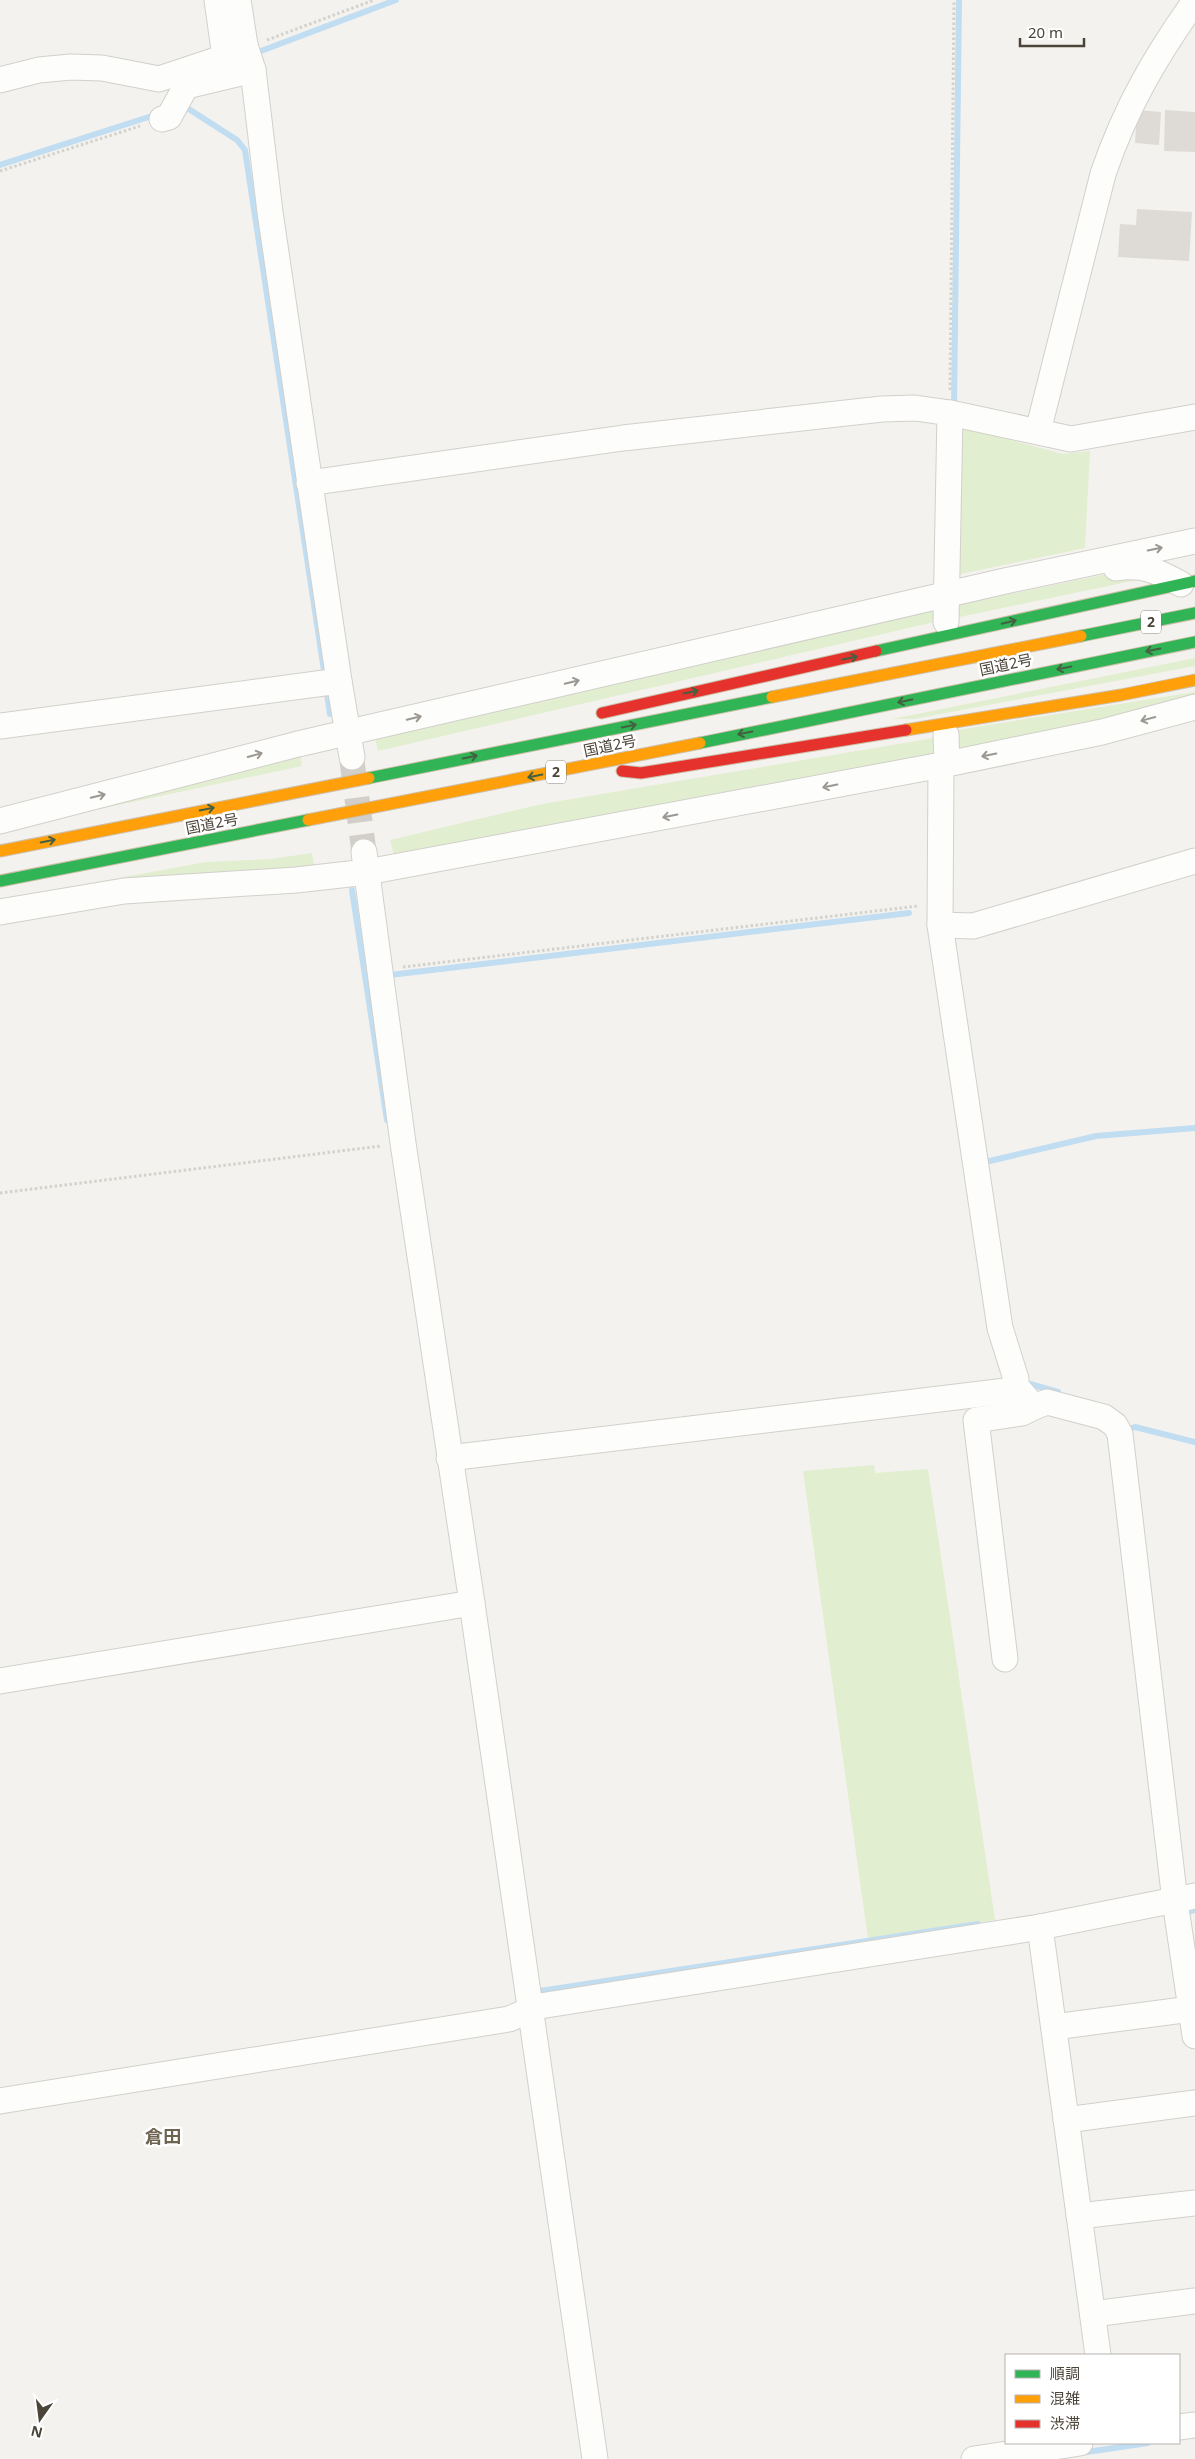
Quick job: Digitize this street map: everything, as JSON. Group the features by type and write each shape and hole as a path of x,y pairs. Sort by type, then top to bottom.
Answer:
{"highway":[{"path":"590,716 1093,602 1188,583"},
{"name":"国道2号","path":"0,851 1195,613"},
{"name":"国道2号","path":"0,881 584,766 1195,642"},
{"path":"584,766 641,774 1195,680"},
{"path":"270,797 493,741"}],"street":[{"path":"217,0 241,53"},
{"path":"238,0 241,53 270,212 309,483 331,682 347,733 352,757"},
{"path":"1038,431 1104,174 1115,140 1148,70 1195,1"},
{"path":"0,80 40,70 72,67 102,68 159,79 241,53"},
{"path":"172,107 186,86 241,53"},
{"path":"309,483 622,438 825,415 916,408 1038,431 1060,438 1082,439 1195,416"},
{"path":"946,622 950,413"},
{"path":"0,821 347,733 1005,582 1195,541"},
{"path":"1005,582 1067,577 1131,565 1148,568 1188,583"},
{"path":"0,726 331,682"},
{"path":"0,912 124,891 296,880 366,862 944,764 1102,732 1195,707"},
{"path":"946,735 939,915 1000,1328 1016,1379 1024,1394 1022,1413 976,1420 1005,1659"},
{"path":"939,915 973,926 1195,861"},
{"path":"366,862 378,970 450,1458 464,1604 522,2013 595,2459"},
{"path":"450,1458 1006,1391 1024,1394 1104,1417 1115,1425 1120,1434 1185,1898 1191,2009 1195,2036"},
{"path":"0,1680 464,1604"},
{"path":"0,2101 522,2013 540,2006 1040,1927 1185,1898"},
{"path":"1040,1927 1098,2354"},
{"path":"1054,2027 1191,2009"},
{"path":"1066,2120 1195,2103"},
{"path":"1079,2216 1195,2203"},
{"path":"1093,2314 1195,2301"},
{"path":"1180,2428 1195,2425"},
{"path":"974,2459 1073,2444"}],"path":[{"path":"241,53 254,45 374,0"},
{"path":"950,413 954,0"},
{"path":"0,171 172,107"},
{"path":"378,970 898,908 939,915"},
{"path":"0,1193 386,1145"}],"green space":[{"path":"966,428 1063,454 1090,451 1085,548 956,575 958,429"},
{"path":"1131,569 1142,579 950,619 956,605"},
{"path":"934,608 939,621 378,751 374,734"},
{"path":"1195,658 1195,666 914,719 892,719"},
{"path":"1195,692 1195,697 1113,720 962,748 955,747 951,731"},
{"path":"940,737 935,759 395,860 390,840 542,804"},
{"path":"300,752 302,766 90,811"},
{"path":"312,853 315,872 95,885 97,882 206,862 271,859"},
{"path":"874,1465 875,1473 928,1469 995,1920 868,1939 803,1471"}],"building":[{"path":"1137,110 1161,112 1159,145 1135,143"},
{"path":"1165,110 1195,112 1195,152 1164,151"},
{"path":"1137,209 1192,212 1189,261 1118,257 1120,224 1136,225"}],"waterway":[{"path":"253,54 396,0"},
{"path":"954,406 959,0"},
{"path":"181,104 237,140 245,150 325,677"},
{"path":"0,165 158,114"},
{"path":"326,687 330,714"},
{"path":"352,890 387,1120"},
{"path":"390,975 909,913"},
{"path":"981,1163 1096,1136 1195,1128"},
{"path":"1026,1388 1030,1384 1058,1392"},
{"path":"1129,1429 1135,1427 1195,1442"},
{"path":"1188,1912 1195,1910"},
{"path":"540,1991 978,1924"},
{"path":"1080,2453 1141,2444"}],"tunnel":[{"path":"352,761 364,852"}],"traffic: fast":[{"path":"876,651 1195,581"},
{"path":"1081,636 1195,613"},
{"path":"700,743 1195,642"},
{"path":"369,778 772,697"},
{"path":"0,881 308,820"}],"traffic: slow":[{"path":"772,697 1081,636"},
{"path":"906,730 1121,695 1195,680"},
{"path":"308,820 700,743"},
{"path":"0,851 369,778"}],"traffic: jam":[{"path":"602,713 876,651"},
{"path":"622,771 641,773 906,730"}],"district":[{"name":"倉田","path":"163,2137"}]}
